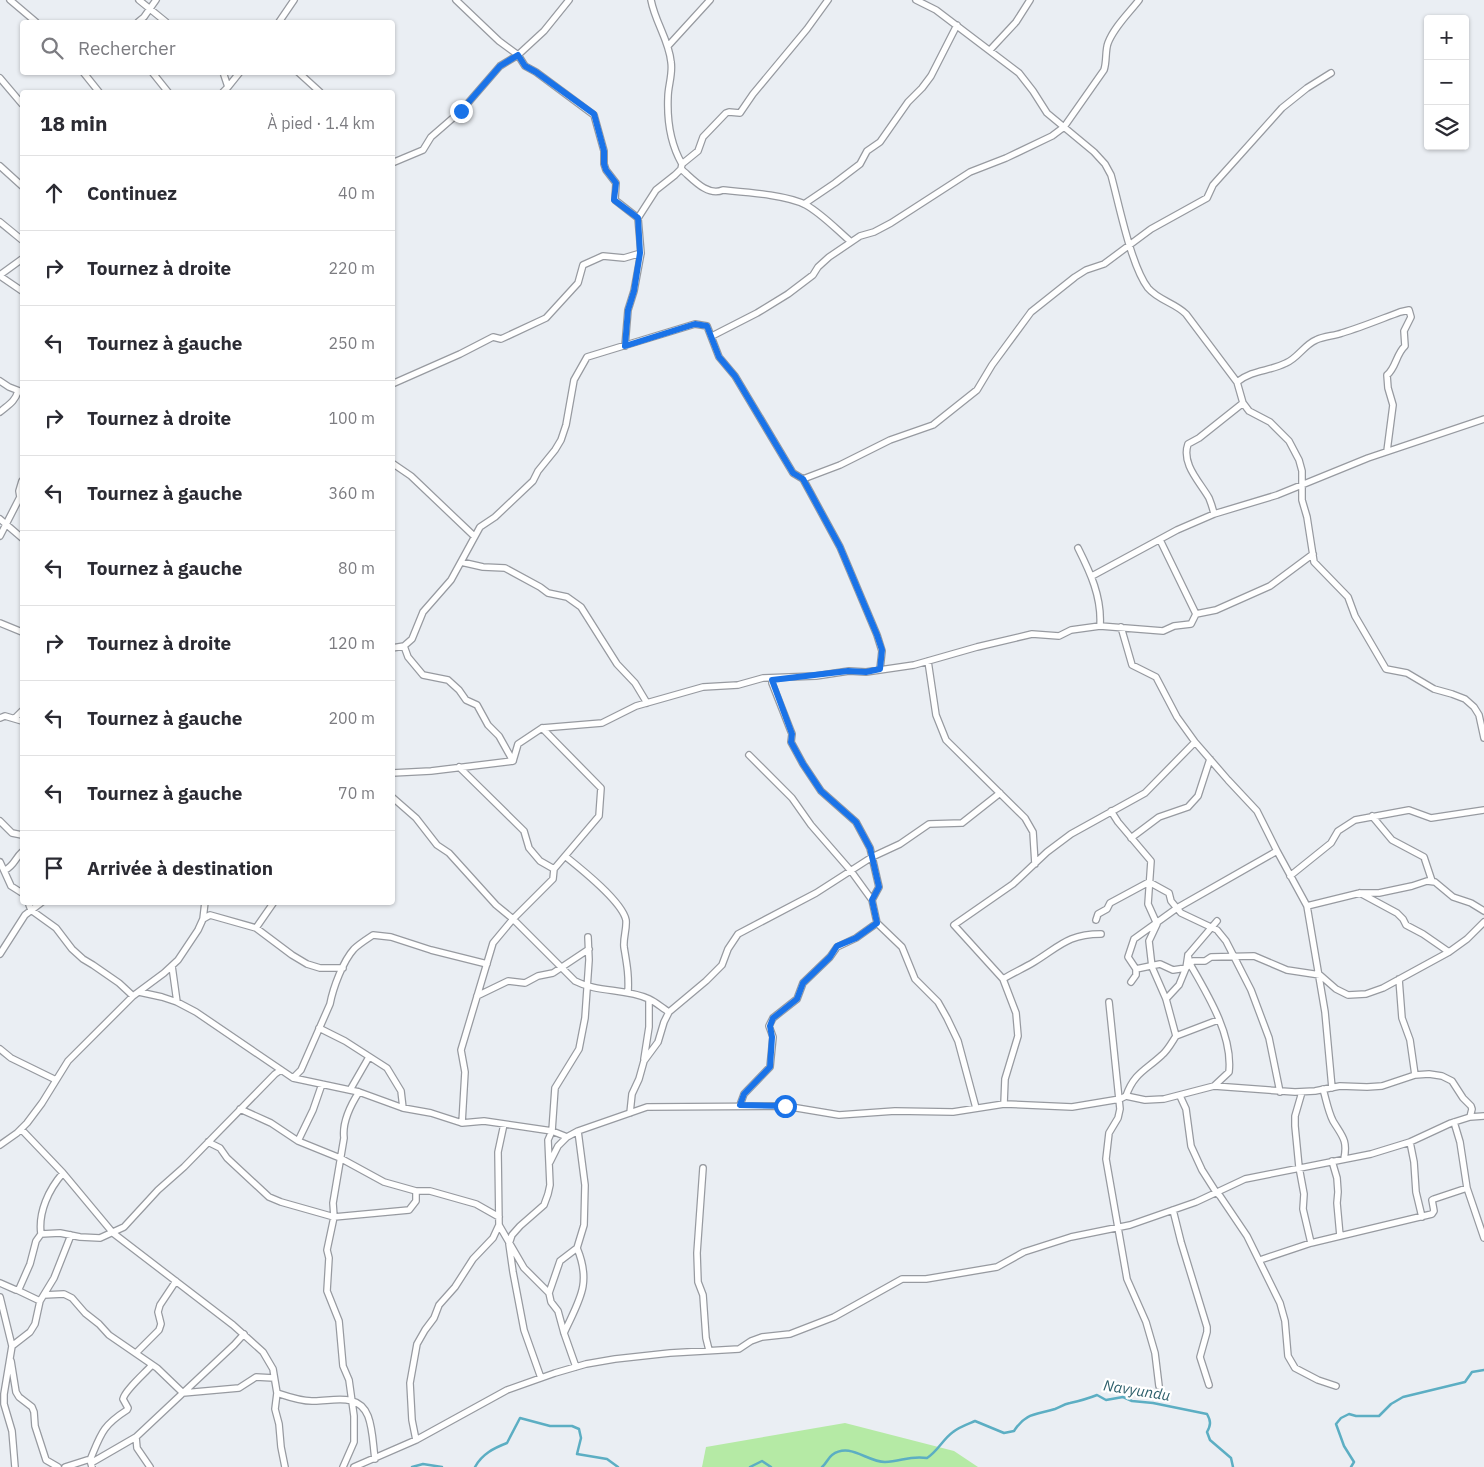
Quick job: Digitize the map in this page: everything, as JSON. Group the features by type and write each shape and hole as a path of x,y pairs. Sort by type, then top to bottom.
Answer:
{"street":[{"path":"10,0 34,20"},
{"path":"139,0 164,20"},
{"path":"140,20 156,0"},
{"path":"280,20 294,0"},
{"path":"456,0 498,41 518,55 525,66 594,114 604,151 604,164 606,170 616,183 614,200 638,218"},
{"path":"395,162 423,150 431,137 461,111 500,66 518,55 544,31 569,0"},
{"path":"651,0 668,46 672,64 668,97 670,118 676,153 682,166 706,190 717,192 723,190 781,197 804,204 815,211 850,242"},
{"path":"668,46 710,0"},
{"path":"625,346 628,310 634,291 640,253 638,218 656,190 698,151 703,137 726,113 740,113 752,94 808,29 828,0"},
{"path":"916,0 936,10 1019,73 1033,90 1047,113 1094,152 1105,164 1111,175 1137,268 1149,289 1159,297 1180,308 1186,314 1237,382 1244,403 1249,411 1270,422 1289,440 1302,471 1302,500 1307,517 1314,562 1348,597 1355,616 1386,669 1407,674 1434,689 1465,699 1474,707 1479,715 1484,738"},
{"path":"990,50 1016,22 1030,0"},
{"path":"712,336 757,313 788,294 813,276 824,262 860,236 874,232 891,223 970,172 1006,158 1052,136 1064,126 1104,70 1107,61 1108,44 1114,32 1139,0"},
{"path":"804,204 860,164 867,152 880,142 908,102 931,76 957,25"},
{"path":"803,479 840,465 890,440 932,425 977,390 992,365 1030,312 1075,277 1086,270 1104,264 1151,229 1207,198 1213,184 1282,108 1307,88 1331,73"},
{"path":"87,75 98,90"},
{"path":"154,75 166,90"},
{"path":"223,75 225,90"},
{"path":"226,90 238,75"},
{"path":"301,75 318,90"},
{"path":"0,78 20,102"},
{"path":"0,166 20,184"},
{"path":"0,222 20,238"},
{"path":"395,383 494,337 501,339 546,318 578,284 583,265 603,256 624,258 640,253"},
{"path":"20,260 0,275 20,290"},
{"path":"1237,382 1252,372 1271,369 1288,362 1318,338 1326,338 1344,333 1409,310 1411,317 1404,331 1405,346 1400,352 1392,372 1388,375 1388,388 1393,405 1392,426 1387,451"},
{"path":"395,648 404,646 412,639 423,612 451,580 480,527 495,516 533,480 555,450 566,425 574,380 587,357 695,324 707,326 719,357 735,376 793,473 803,479 840,547 882,650 880,669"},
{"path":"0,381 9,388 20,391 11,404 0,412"},
{"path":"1214,514 1210,500 1194,476 1186,456 1186,449 1188,444 1199,438 1244,403"},
{"path":"1092,576 1176,530 1214,514 1277,495 1387,451 1484,419"},
{"path":"395,465 411,476 474,536"},
{"path":"0,536 20,497"},
{"path":"0,519 20,536"},
{"path":"1160,540 1196,614"},
{"path":"1078,548 1092,576 1101,612 1100,626"},
{"path":"1196,614 1216,610 1270,586 1313,554"},
{"path":"461,562 484,568 505,568 540,587 548,594 567,597 581,607 617,664 635,683 647,703"},
{"path":"513,761 518,744 542,728 602,723 636,706 703,687 738,685 763,678 816,676 848,671 866,672 914,665 1032,634 1059,636 1070,630 1100,626 1162,631 1174,626 1191,624 1196,614"},
{"path":"0,622 20,631"},
{"path":"1121,627 1132,665 1156,677 1177,717 1195,742 1257,811 1307,906 1320,975 1332,1088"},
{"path":"404,646 408,657 423,675 448,680 466,700 477,705 488,725 499,736 513,761"},
{"path":"928,661 936,714 946,740 1026,818 1033,832 1035,864"},
{"path":"772,679 774,689 792,734 791,742 803,764 821,791 856,822 870,848 879,887 872,900"},
{"path":"15,718 20,713"},
{"path":"0,718 4,716 20,720"},
{"path":"462,1123 464,1072 461,1050 493,943 553,879 554,869 599,816 601,788 542,728"},
{"path":"1004,1104 1005,1079 1018,1036 1016,1013 1003,979 954,925 1013,884 1047,852 1072,834 1145,793 1195,742"},
{"path":"749,755 792,798 811,825 851,870 872,900 877,923 902,947 915,979 938,1002 948,1018 958,1041 976,1108"},
{"path":"1131,838 1158,817 1188,807 1198,796 1210,759"},
{"path":"395,773 431,772 513,761"},
{"path":"459,767 524,831 529,848 540,861 554,869"},
{"path":"644,1061 658,1042 669,1012 722,965 728,949 738,934 797,904 872,857 900,844 929,824 962,823 1000,793"},
{"path":"395,800 416,818 437,845 449,853 496,905 514,919 575,981 587,987 628,993 649,999 669,1012"},
{"path":"1290,876 1331,843 1338,831 1355,820 1409,810 1431,818 1484,810"},
{"path":"1111,811 1150,861 1148,904 1157,924 1149,941 1152,967 1166,999 1176,1036"},
{"path":"1372,816 1392,840 1424,857 1432,882"},
{"path":"0,821 12,833 20,835"},
{"path":"1131,982 1136,975 1136,970 1128,957 1134,939 1177,908 1277,851"},
{"path":"5,870 12,866 20,854"},
{"path":"565,856 592,878 620,909 626,920 624,944 629,975 628,993"},
{"path":"0,864 5,870 11,886 20,892"},
{"path":"1307,906 1360,893 1379,893 1427,881 1432,882 1452,897 1471,903 1484,911"},
{"path":"1149,882 1169,893 1171,901 1181,913 1217,930 1226,941 1251,990 1269,1038 1280,1092"},
{"path":"1096,920 1098,914 1107,909 1110,903 1149,882"},
{"path":"1360,893 1397,913 1406,925 1423,934 1448,952"},
{"path":"29,905 31,910 56,928 72,949 83,959 136,994 162,997 177,1002 236,1038 293,1078 359,1092 403,1108 431,1113 462,1123 484,1121 552,1131 566,1137"},
{"path":"0,954 25,915 38,905"},
{"path":"0,1145 21,1130 42,1103 68,1061 136,994 178,960 198,930 203,918 204,905"},
{"path":"256,928 272,905"},
{"path":"203,918 210,915 256,928 307,964 320,968 343,968"},
{"path":"1214,1086 1229,1072 1230,1062 1226,1034 1188,966 1188,955 1217,921"},
{"path":"1166,999 1179,985 1188,966 1193,961 1205,961 1211,957 1233,956 1254,956 1287,970 1320,975 1336,989 1348,994 1366,994 1399,980 1448,952 1484,922"},
{"path":"740,1105 744,1094 770,1067 772,1037 770,1026 773,1018 797,999 803,983 830,957 837,946 856,938 877,923"},
{"path":"1003,979 1034,962 1067,939 1089,934 1101,934"},
{"path":"293,1078 301,1070 343,968 354,949 374,935 391,937 431,950 487,964"},
{"path":"541,1378 524,1330 509,1244 512,1235 520,1226 544,1205 550,1185 548,1140 552,1131 555,1088 579,1050 585,1018 588,937"},
{"path":"478,996 508,981 525,983 538,976 553,973 589,949"},
{"path":"1136,970 1160,964 1173,970 1188,966"},
{"path":"172,966 177,1002"},
{"path":"1399,980 1402,1018 1410,1040 1415,1075"},
{"path":"630,1113 632,1094 644,1061 649,1027 649,999"},
{"path":"1109,1002 1120,1109 1118,1118 1109,1133 1106,1159 1126,1279 1146,1322 1155,1353 1159,1386"},
{"path":"549,1163 558,1146 566,1137 647,1107 785,1106 839,1115 895,1111 953,1112 1004,1104 1072,1107 1120,1099 1126,1096 1139,1073 1164,1054 1176,1036 1218,1020"},
{"path":"319,1028 345,1041 387,1068 400,1091 403,1108"},
{"path":"0,1049 11,1058 56,1080"},
{"path":"350,1090 369,1058"},
{"path":"41,1234 60,1233 100,1238 124,1227 158,1190 281,1070"},
{"path":"1126,1096 1144,1100 1164,1099 1214,1086 1302,1092 1332,1088 1382,1086 1415,1075 1429,1074 1442,1076 1452,1081 1463,1098 1471,1106 1470,1117"},
{"path":"298,1142 313,1110 322,1084"},
{"path":"1323,1089 1333,1121 1344,1138 1346,1145 1344,1159"},
{"path":"343,1467 354,1442 352,1401 349,1380 343,1366 339,1321 327,1291 328,1250 334,1217 333,1203 344,1138 343,1131 349,1108 359,1092"},
{"path":"1302,1092 1295,1116 1299,1167 1304,1194 1303,1209 1311,1243"},
{"path":"1180,1096 1186,1109 1191,1146 1202,1170 1245,1232 1280,1303 1285,1320 1288,1356 1295,1368 1318,1380 1336,1386"},
{"path":"240,1109 271,1123 298,1142 340,1158 384,1182 416,1191 430,1190 476,1204 499,1217"},
{"path":"354,1467 416,1440 507,1390 576,1367 615,1359 739,1349 751,1341 762,1337 790,1334 834,1316 902,1279 926,1279 997,1267 1024,1252 1071,1237 1130,1225 1196,1202 1245,1179 1371,1154 1410,1142 1454,1122 1470,1117 1484,1116"},
{"path":"1454,1122 1460,1142 1467,1188 1484,1238"},
{"path":"416,1440 412,1420 410,1383 418,1344 434,1318 439,1305 455,1286 473,1259 493,1238 499,1217 498,1152 504,1124"},
{"path":"21,1130 63,1173 113,1233 244,1334 263,1352 270,1361 277,1393 275,1409 279,1424 280,1447 285,1467"},
{"path":"576,1367 558,1311 551,1302 549,1293 560,1261 577,1248 584,1225 586,1185 578,1131"},
{"path":"208,1142 220,1148 227,1158 269,1197 334,1217 408,1210 416,1201 416,1191"},
{"path":"1410,1142 1414,1162 1416,1192 1422,1217"},
{"path":"1332,1162 1337,1178 1340,1236"},
{"path":"704,1168 697,1252 698,1282 703,1295 706,1338 709,1350"},
{"path":"17,1290 30,1264 36,1241 41,1234 40,1227 46,1199 63,1173"},
{"path":"1260,1260 1311,1243 1432,1214 1434,1211 1432,1200 1467,1188"},
{"path":"1173,1210 1207,1327 1200,1357 1209,1385"},
{"path":"498,1225 524,1268 549,1293"},
{"path":"12,1346 30,1332 35,1324 40,1301 54,1278 71,1235"},
{"path":"564,1333 582,1296 584,1264 577,1248"},
{"path":"136,1353 159,1330 161,1324 158,1312 160,1304 176,1281"},
{"path":"0,1283 40,1301"},
{"path":"44,1294 64,1294 72,1298 85,1314 100,1324 109,1335 152,1365 183,1393 239,1388 256,1377 274,1378"},
{"path":"0,1297 12,1346 2,1394 6,1416 14,1440 15,1467"},
{"path":"91,1463 136,1437 244,1334"},
{"path":"10,1358 16,1392 19,1397 32,1407 35,1426 46,1460 58,1467"},
{"path":"91,1463 96,1444 106,1426 128,1408 123,1399 126,1391 152,1365"},
{"path":"2,1394 16,1392"},
{"path":"277,1393 302,1401 314,1402 346,1398 352,1401 365,1410 368,1417 374,1459"},
{"path":"136,1437 137,1448 150,1467"},
{"path":"64,1467 87,1460 91,1463"}],"green space":[{"path":"845,1423 954,1451 978,1467 702,1467 706,1447"}],"waterway":[{"name":"Navyundu","path":"1351,1467 1354,1462 1344,1446 1336,1424 1341,1418 1349,1414 1356,1416 1379,1416 1391,1404 1403,1397 1465,1382 1472,1372 1484,1370"},
{"name":"Navyundu","path":"822,1467 832,1455 845,1451 885,1462 915,1457 927,1458 953,1432 975,1421 1004,1433 1014,1431 1023,1420 1032,1415 1097,1395 1106,1400 1123,1397 1132,1401 1153,1403 1207,1414 1210,1423 1207,1432 1210,1440 1231,1458 1233,1467"},
{"name":"Navyundu","path":"475,1467 481,1458 507,1443 520,1418 550,1426 572,1426 579,1429 581,1438 577,1454 607,1459 618,1467"},
{"name":"Navyundu","path":"750,1467 762,1461 771,1467"},
{"name":"Navyundu","path":"412,1467 423,1464 442,1467"}],"route":[{"path":"461,111 500,66 518,55 525,66 594,114 601,134 605,158 604,164 606,170 616,183 614,200 638,218 640,253 634,291 628,310 625,346 695,324 707,326 719,357 735,376 793,473 803,479 819,506 840,547 882,650 880,669 866,672 848,671 816,676 772,679 774,689 792,734 791,742 821,791 856,822 870,848 879,887 872,900 877,923 856,938 837,946 830,957 803,983 797,999 773,1018 770,1026 772,1037 770,1067 744,1094 740,1105 785,1106"}]}
